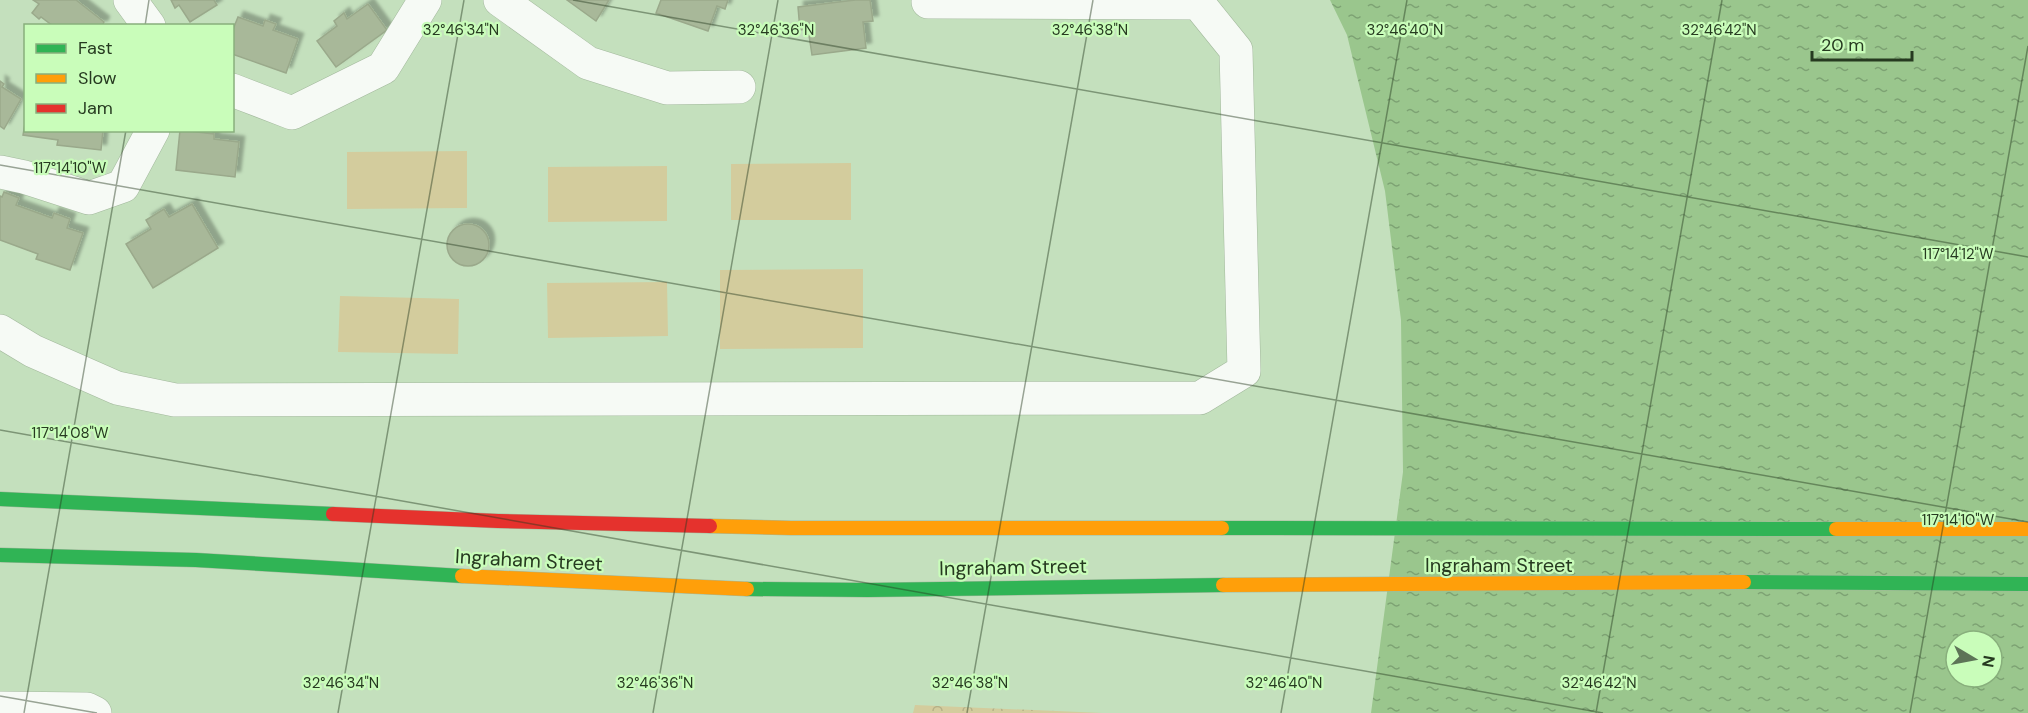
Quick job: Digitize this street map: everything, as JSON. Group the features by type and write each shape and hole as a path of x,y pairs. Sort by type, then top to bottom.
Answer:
{"main road":[{"name":"Ingraham Street","path":"0,499 498,521 791,528 2028,530"},
{"name":"Ingraham Street","path":"0,555 108,555 483,578 785,590 1203,585 2028,584"}],"street":[{"path":"130,0 148,24"},
{"path":"234,91 292,113 383,68 425,0"},
{"path":"500,0 588,63 667,88 739,87"},
{"path":"0,331 33,351 117,388 175,400 1200,398 1244,371 1236,50 1198,3 928,2"},
{"path":"0,172 24,177 89,198 123,186 152,132"},
{"path":"0,708 87,709 95,713"}],"green space":[{"path":"467,151 467,208 347,209 347,152"},
{"path":"851,163 851,220 731,220 731,164"},
{"path":"667,166 667,221 548,222 548,167"},
{"path":"863,269 863,348 720,349 720,270"},
{"path":"667,282 668,336 548,338 547,283"},
{"path":"340,296 459,299 458,354 338,352"},
{"path":"915,705 1103,713 913,713"}],"water":[{"path":"1330,0 2028,0 2028,713 1371,713 1403,472 1401,320 1385,191 1347,35"}],"building":[{"path":"33,0 76,0 104,22 103,24 50,24 32,13 39,4"},
{"path":"171,0 214,0 217,5 190,22 179,5 175,8"},
{"path":"567,0 609,0 596,21"},
{"path":"661,0 728,0 725,9 717,6 708,31 656,13"},
{"path":"870,0 873,21 863,22 866,48 812,55 808,29 800,30 798,7"},
{"path":"368,4 387,30 336,67 317,41 337,26 334,21 344,13 347,19"},
{"path":"238,17 263,26 265,20 276,24 273,30 298,39 286,73 234,55 234,27"},
{"path":"0,81 4,84 2,87 21,99 4,129 0,126"},
{"path":"24,129 24,132 103,132 101,150 57,145 58,140 23,135"},
{"path":"180,132 214,134 214,139 239,142 235,177 176,170"},
{"path":"4,192 19,198 16,205 52,218 54,213 70,219 67,228 83,233 70,270 36,259 38,254 0,240 0,196 2,197"},
{"path":"192,204 218,248 153,288 126,244 151,229 146,220 164,209 169,217"},
{"path":"468,224 483,230 489,245 483,260 468,266 453,260 447,245 453,230"}],"traffic: fast":[{"path":"0,499 333,514"},
{"path":"1222,528 1836,529"},
{"path":"0,555 196,560 462,576"},
{"path":"1744,582 2028,584"},
{"path":"747,589 868,590 1223,585"}],"traffic: slow":[{"path":"710,526 1222,528"},
{"path":"1836,529 2028,529"},
{"path":"462,576 747,589"},
{"path":"1223,585 1744,582"}],"traffic: jam":[{"path":"333,514 710,526"}]}
